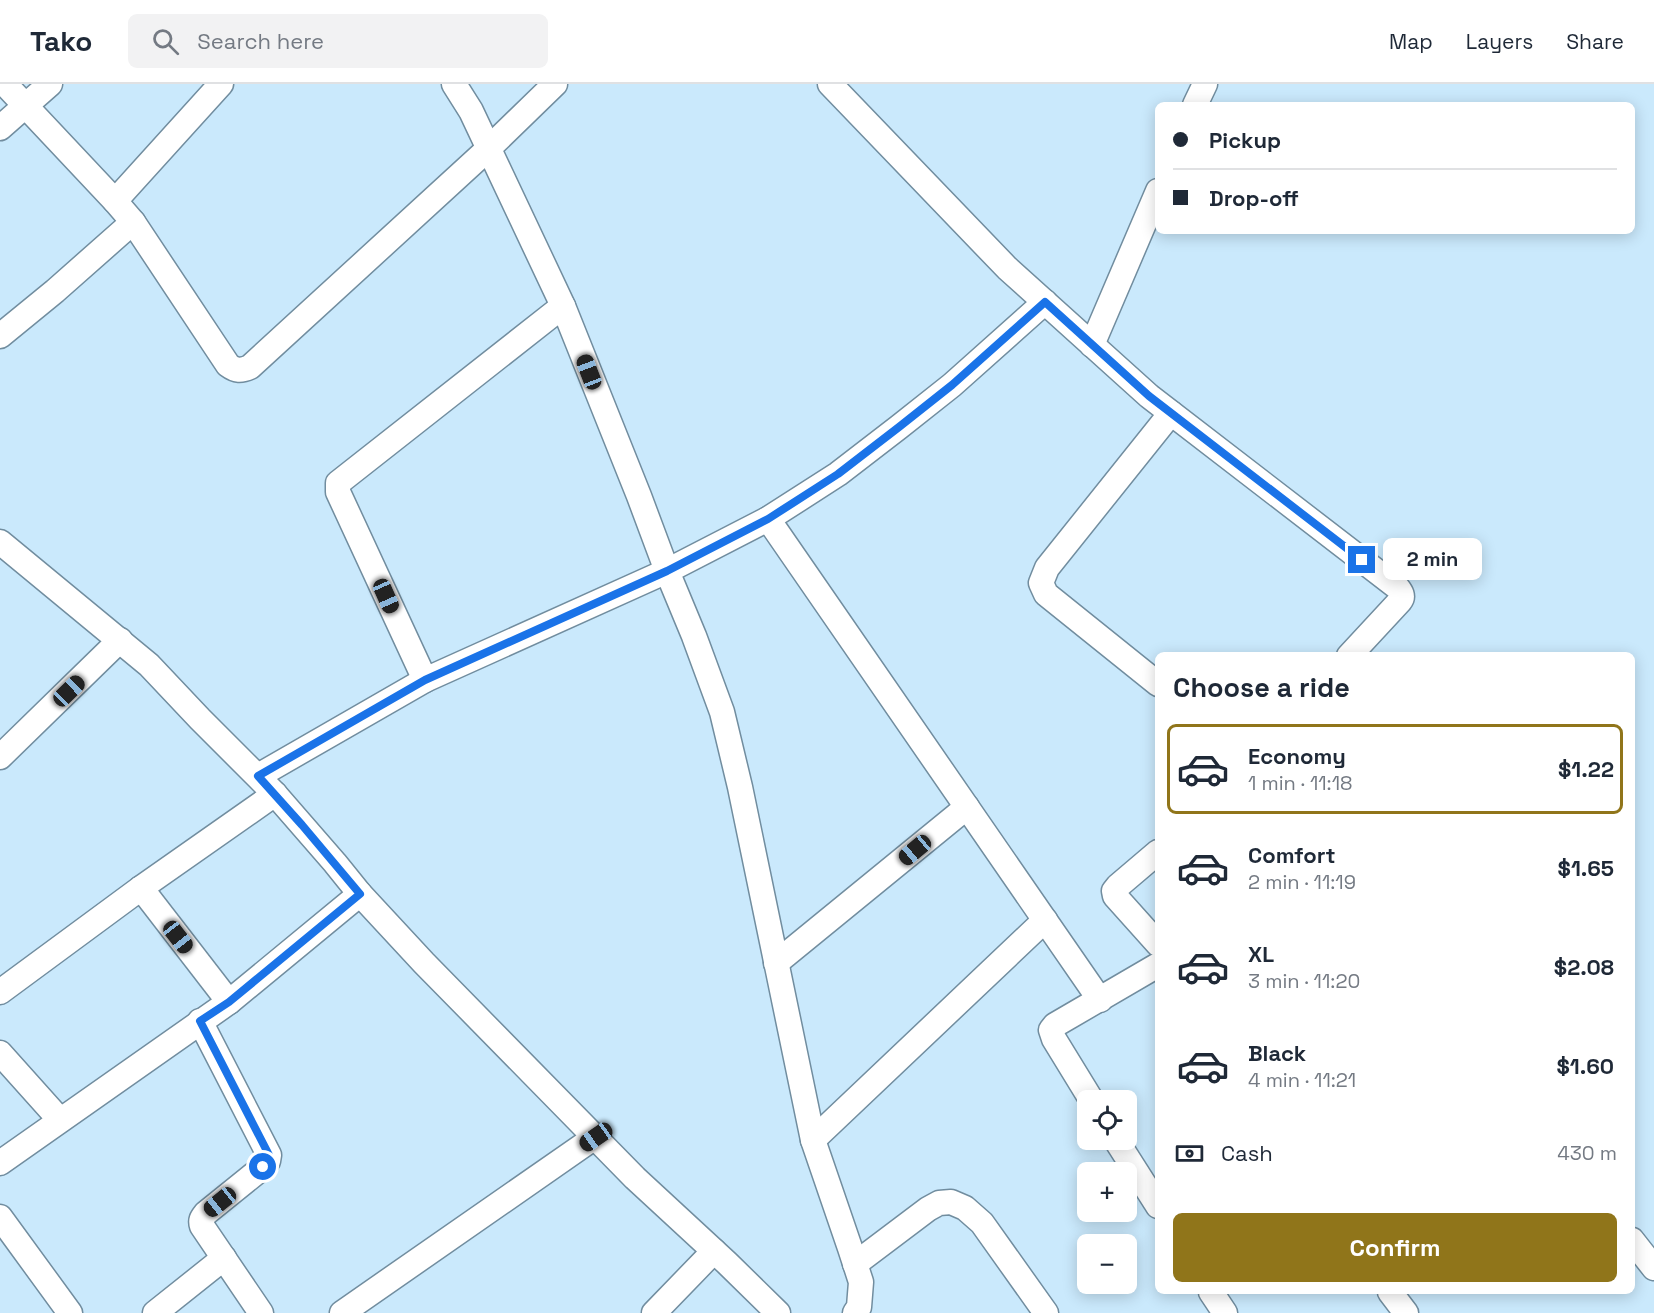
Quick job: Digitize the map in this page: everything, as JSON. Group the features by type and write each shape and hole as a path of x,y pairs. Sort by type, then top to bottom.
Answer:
{"street":[{"path":"5,84 133,222 228,364 240,370 250,366 488,149 555,84"},
{"path":"0,128 50,84"},
{"path":"115,201 222,84"},
{"path":"454,84 471,111 563,306 722,712 740,788 813,1140 861,1282 859,1307 855,1313"},
{"path":"830,84 1007,268 1149,396 1397,587 1402,593 1400,601 1353,652"},
{"path":"1197,102 1204,84"},
{"path":"1092,345 1155,198"},
{"path":"0,336 133,222"},
{"path":"258,776 425,680 667,571 768,519 838,474 899,427 952,385 1045,302"},
{"path":"425,680 338,492 338,483 563,306"},
{"path":"1155,682 1046,594 1041,583 1047,568 1171,413"},
{"path":"768,519 1100,1000"},
{"path":"0,542 149,665 275,794 360,894 424,963 635,1178 778,1313"},
{"path":"0,757 120,640"},
{"path":"0,992 141,888 275,794"},
{"path":"776,963 967,807"},
{"path":"1155,855 1114,891 1115,896 1155,941"},
{"path":"141,888 229,1002"},
{"path":"0,1163 229,1002 360,894"},
{"path":"813,1140 1045,920"},
{"path":"1085,1090 1054,1039 1051,1030 1055,1025 1155,967"},
{"path":"200,1021 269,1155 263,1167 201,1218 202,1226 261,1313"},
{"path":"0,1053 60,1120"},
{"path":"342,1313 596,1137"},
{"path":"1122,1150 1155,1201"},
{"path":"855,1264 928,1209 939,1203 951,1202 965,1208 982,1222 1046,1313"},
{"path":"0,1217 70,1313"},
{"path":"1635,1244 1654,1268"},
{"path":"654,1313 714,1251"},
{"path":"155,1313 224,1258"},
{"path":"1212,1294 1224,1313"},
{"path":"1392,1294 1406,1313"}],"route":[{"path":"263,1167 269,1155 200,1021 229,1002 360,894 258,776 425,680 667,571 768,519 838,474 899,427 952,385 1045,302 1149,396 1362,560"}]}
